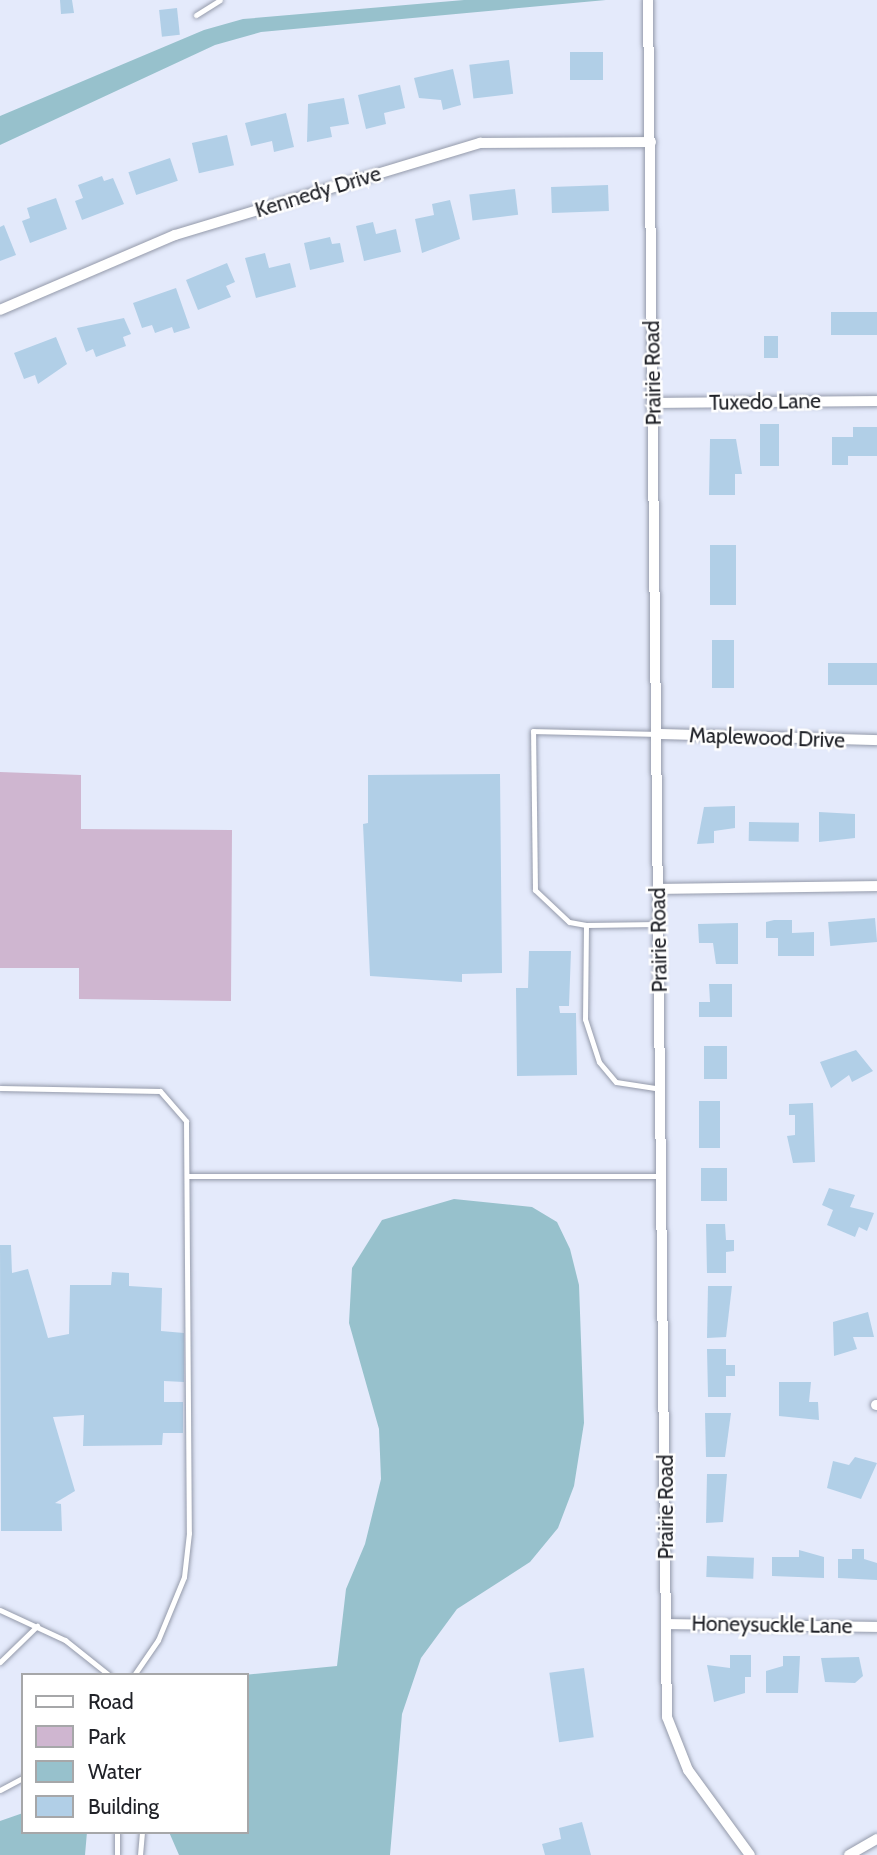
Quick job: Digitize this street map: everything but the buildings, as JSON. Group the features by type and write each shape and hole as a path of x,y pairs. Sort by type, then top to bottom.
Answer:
{"street":[{"name":"Prairie Road","path":"649,0 667,1717 675,1744 750,1855"},
{"name":"Kennedy Drive","path":"0,310 175,235 480,143 651,142"},
{"name":"Tuxedo Lane","path":"653,403 877,401"},
{"name":"Maplewood Drive","path":"657,734 877,740"},
{"path":"659,889 877,886"},
{"name":"Honeysuckle Lane","path":"667,1624 877,1627"},
{"path":"849,1855 877,1839"}],"lane":[{"path":"196,15 220,0"},
{"path":"657,734 533,731 532,878 544,904 569,922 586,925 659,924"},
{"path":"586,925 585,1019 599,1062 616,1082 661,1089"},
{"path":"0,1088 160,1091 186,1121 190,1176 190,1533 184,1577 158,1640 135,1673"},
{"path":"190,1176 662,1176"},
{"path":"0,1610 37,1626 106,1673"},
{"path":"0,1662 37,1626"},
{"path":"0,1790 21,1779"},
{"path":"117,1834 117,1855"},
{"path":"140,1855 142,1834"}],"green space":[{"path":"0,772 81,775 81,829 232,830 231,1001 79,999 79,968 0,968"}],"water":[{"path":"464,0 606,0 261,32 215,45 0,145 0,116 204,30 243,19"},
{"path":"454,1199 532,1207 557,1222 570,1249 579,1285 584,1423 574,1486 558,1528 530,1562 457,1609 421,1658 402,1714 390,1855 179,1855 170,1834 248,1834 248,1675 337,1666 346,1589 365,1544 381,1479 379,1429 349,1323 352,1268 382,1220"},
{"path":"21,1814 21,1834 87,1834 85,1855 0,1855 0,1821"}]}
